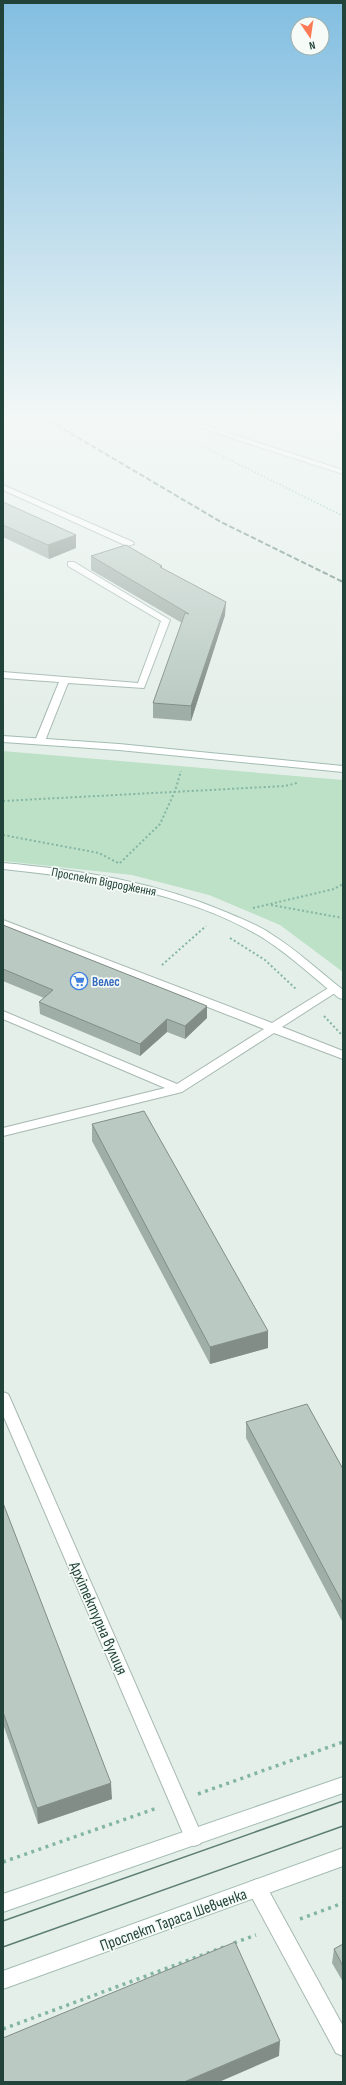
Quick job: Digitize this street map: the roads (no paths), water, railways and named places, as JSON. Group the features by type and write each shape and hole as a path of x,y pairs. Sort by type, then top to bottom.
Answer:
{"main road":[{"path":"64,514 130,544"},
{"path":"3,675 141,686 166,620 71,564"},
{"path":"40,741 65,680"},
{"path":"3,739 186,753 343,769"},
{"name":"Проспект Відродження","path":"3,866 55,871 134,884 203,905 266,935 315,971 339,993"},
{"path":"3,923 272,1029 343,1055"},
{"path":"3,1132 178,1089 312,1003 339,993"},
{"path":"3,1014 178,1089"},
{"name":"Архітектурна вулиця","path":"3,1398 194,1838"},
{"path":"3,1903 194,1838 343,1785"},
{"name":"Проспект Тараса Шевченка","path":"3,1980 343,1857"},
{"path":"257,1888 343,2046"}],"tram line":[{"path":"3,1921 343,1801"},
{"path":"3,1947 343,1826"}],"railway":[{"path":"208,514 343,582"}],"place":[{"name":"Велес","path":"79,981"}]}
